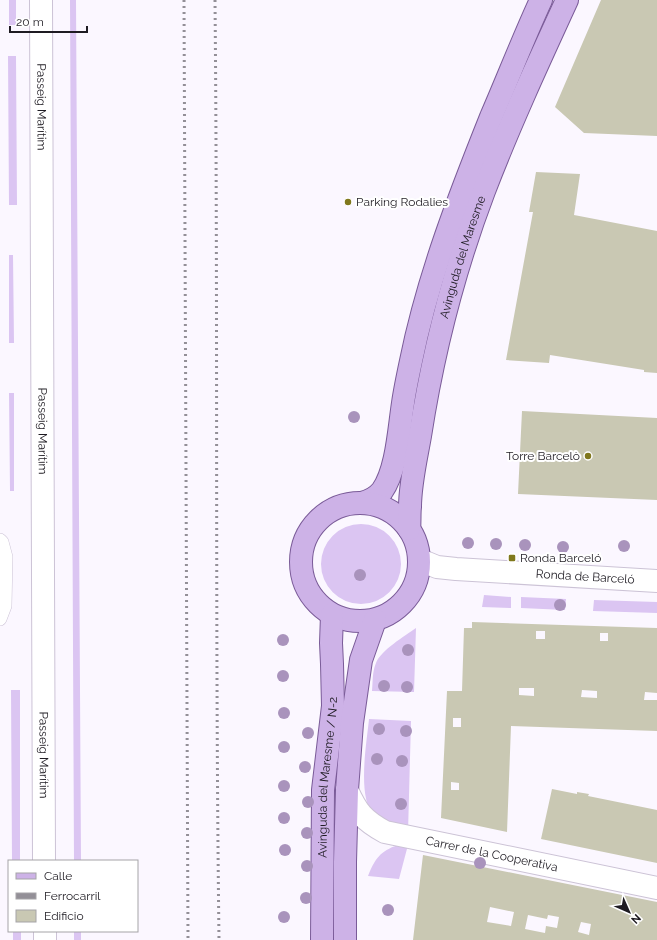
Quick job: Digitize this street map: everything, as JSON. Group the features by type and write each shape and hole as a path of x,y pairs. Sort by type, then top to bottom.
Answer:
{"main road":[{"name":"Avinguda del Maresme","path":"362,503 373,500 382,491 390,474 396,450 411,360 434,271 474,160 541,0"},
{"name":"Avinguda del Maresme","path":"409,528 412,484 427,390 440,331 464,248 484,192 515,116 567,0"},
{"path":"362,503 376,505 389,510 400,518 409,528 418,547 420,560 418,576 412,591 403,604 390,614 375,620 361,622 346,620 332,615 319,605 310,593 303,579 301,563 303,548 309,533 319,520 331,511 346,505 362,503"},
{"name":"Avinguda del Maresme / N-2","path":"322,940 323,790 333,706 331,643 332,615"},
{"name":"Avinguda del Maresme / N-2","path":"345,940 347,790 352,723 361,660 375,620"}],"street":[{"name":"Passeig Marítim","path":"41,0 44,860"},
{"name":"Ronda de Barceló","path":"420,560 436,567 456,569 657,581"},
{"name":"Carrer de la Cooperativa","path":"347,790 360,814 370,824 385,832 657,888"}],"lane":[{"path":"0,540 2,542 6,557 6,606 0,619"}],"shaded area":[{"path":"9,0 16,0 16,25 9,25"},
{"path":"70,0 76,0 81,860 74,860"},
{"path":"8,56 16,56 17,205 9,205"},
{"path":"9,255 13,255 14,343 9,343"},
{"path":"9,393 14,393 14,491 10,491"},
{"path":"361,524 376,527 389,536 398,549 401,564 398,579 389,592 376,601 361,604 346,601 333,592 324,579 321,564 324,549 333,536 346,527"},
{"path":"484,595 511,597 511,608 482,607"},
{"path":"521,597 566,599 565,610 521,608"},
{"path":"594,600 657,602 657,613 593,611"},
{"path":"416,628 414,692 372,691 374,670 379,658 394,644"},
{"path":"11,690 20,690 20,860 12,860"},
{"path":"369,719 411,721 408,833 378,818 369,808 364,784 364,770"},
{"path":"398,845 408,845 399,879 368,876 379,856 392,847"},
{"path":"13,932 21,932 21,940 13,940"},
{"path":"74,932 81,932 81,940 74,940"}],"building":[{"path":"601,0 657,0 657,136 584,133 555,107"},
{"path":"536,172 580,174 574,215 657,231 657,373 550,355 549,363 506,360 533,212 529,212"},
{"name":"Torre Barcelò","path":"522,411 657,418 657,500 518,494"},
{"path":"472,622 657,628 657,693 645,692 644,700 657,700 657,731 511,726 507,832 441,818 447,691 462,691 464,628 472,628","holes":["536,631 545,631 545,639 536,639","600,633 608,633 608,641 600,641","519,688 534,688 534,696 519,695","582,690 597,691 597,698 581,697","453,718 461,718 461,727 453,727","451,782 459,783 459,790 451,790"]},
{"path":"552,789 577,794 577,792 589,794 588,796 657,810 657,863 541,839"},
{"path":"423,855 657,902 657,940 413,940","holes":["490,907 514,912 511,926 487,922","528,915 547,919 548,915 559,917 557,928 546,926 545,933 525,929","581,922 591,924 589,935 578,932"]}],"railway":[{"path":"184,0 188,940"},
{"path":"215,0 219,940"}],"place":[{"name":"Parking Rodalies","path":"348,202"},
{"name":"Torre Barcelò","path":"588,456"},
{"name":"Ronda Barceló","path":"512,558"}]}
